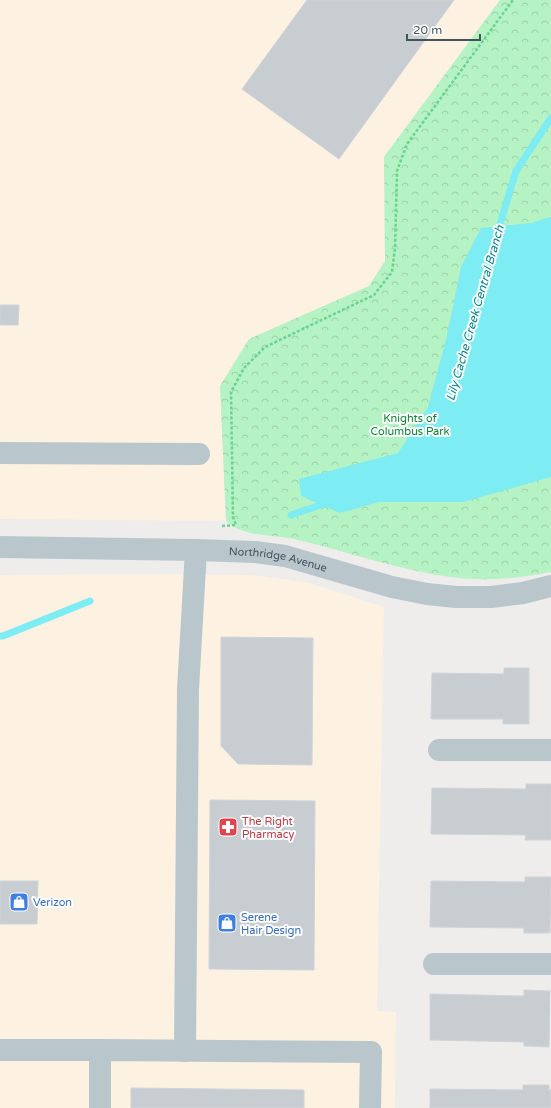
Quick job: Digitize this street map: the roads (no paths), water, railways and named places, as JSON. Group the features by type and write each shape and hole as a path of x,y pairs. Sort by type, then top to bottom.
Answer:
{"street":[{"path":"0,453 199,454"},
{"name":"Northridge Avenue","path":"0,547 255,552 285,556 392,587 449,597 491,596 524,593 551,586"},
{"path":"185,1051 188,689 196,550"},
{"path":"439,750 551,750"},
{"path":"434,964 551,964"},
{"path":"0,1050 371,1052 370,1108"},
{"path":"100,1050 100,1108"}],"water":[{"path":"551,217 551,477 463,502 379,502 340,513 301,496 299,479 398,453 428,407 446,340 461,267 481,228 531,223"}],"waterway":[{"name":"Lily Cache Creek Central Branch","path":"497,234 516,171 551,118"},
{"name":"Lily Cache Creek Central Branch","path":"291,515 330,502"},
{"path":"0,636 90,601"}],"place":[{"name":"The Right Pharmacy","path":"228,827"},
{"name":"Verizon","path":"19,902"},
{"name":"Serene Hair Design","path":"227,923"}],"park label":[{"name":"Knights of Columbus Park","path":"410,424"}]}
